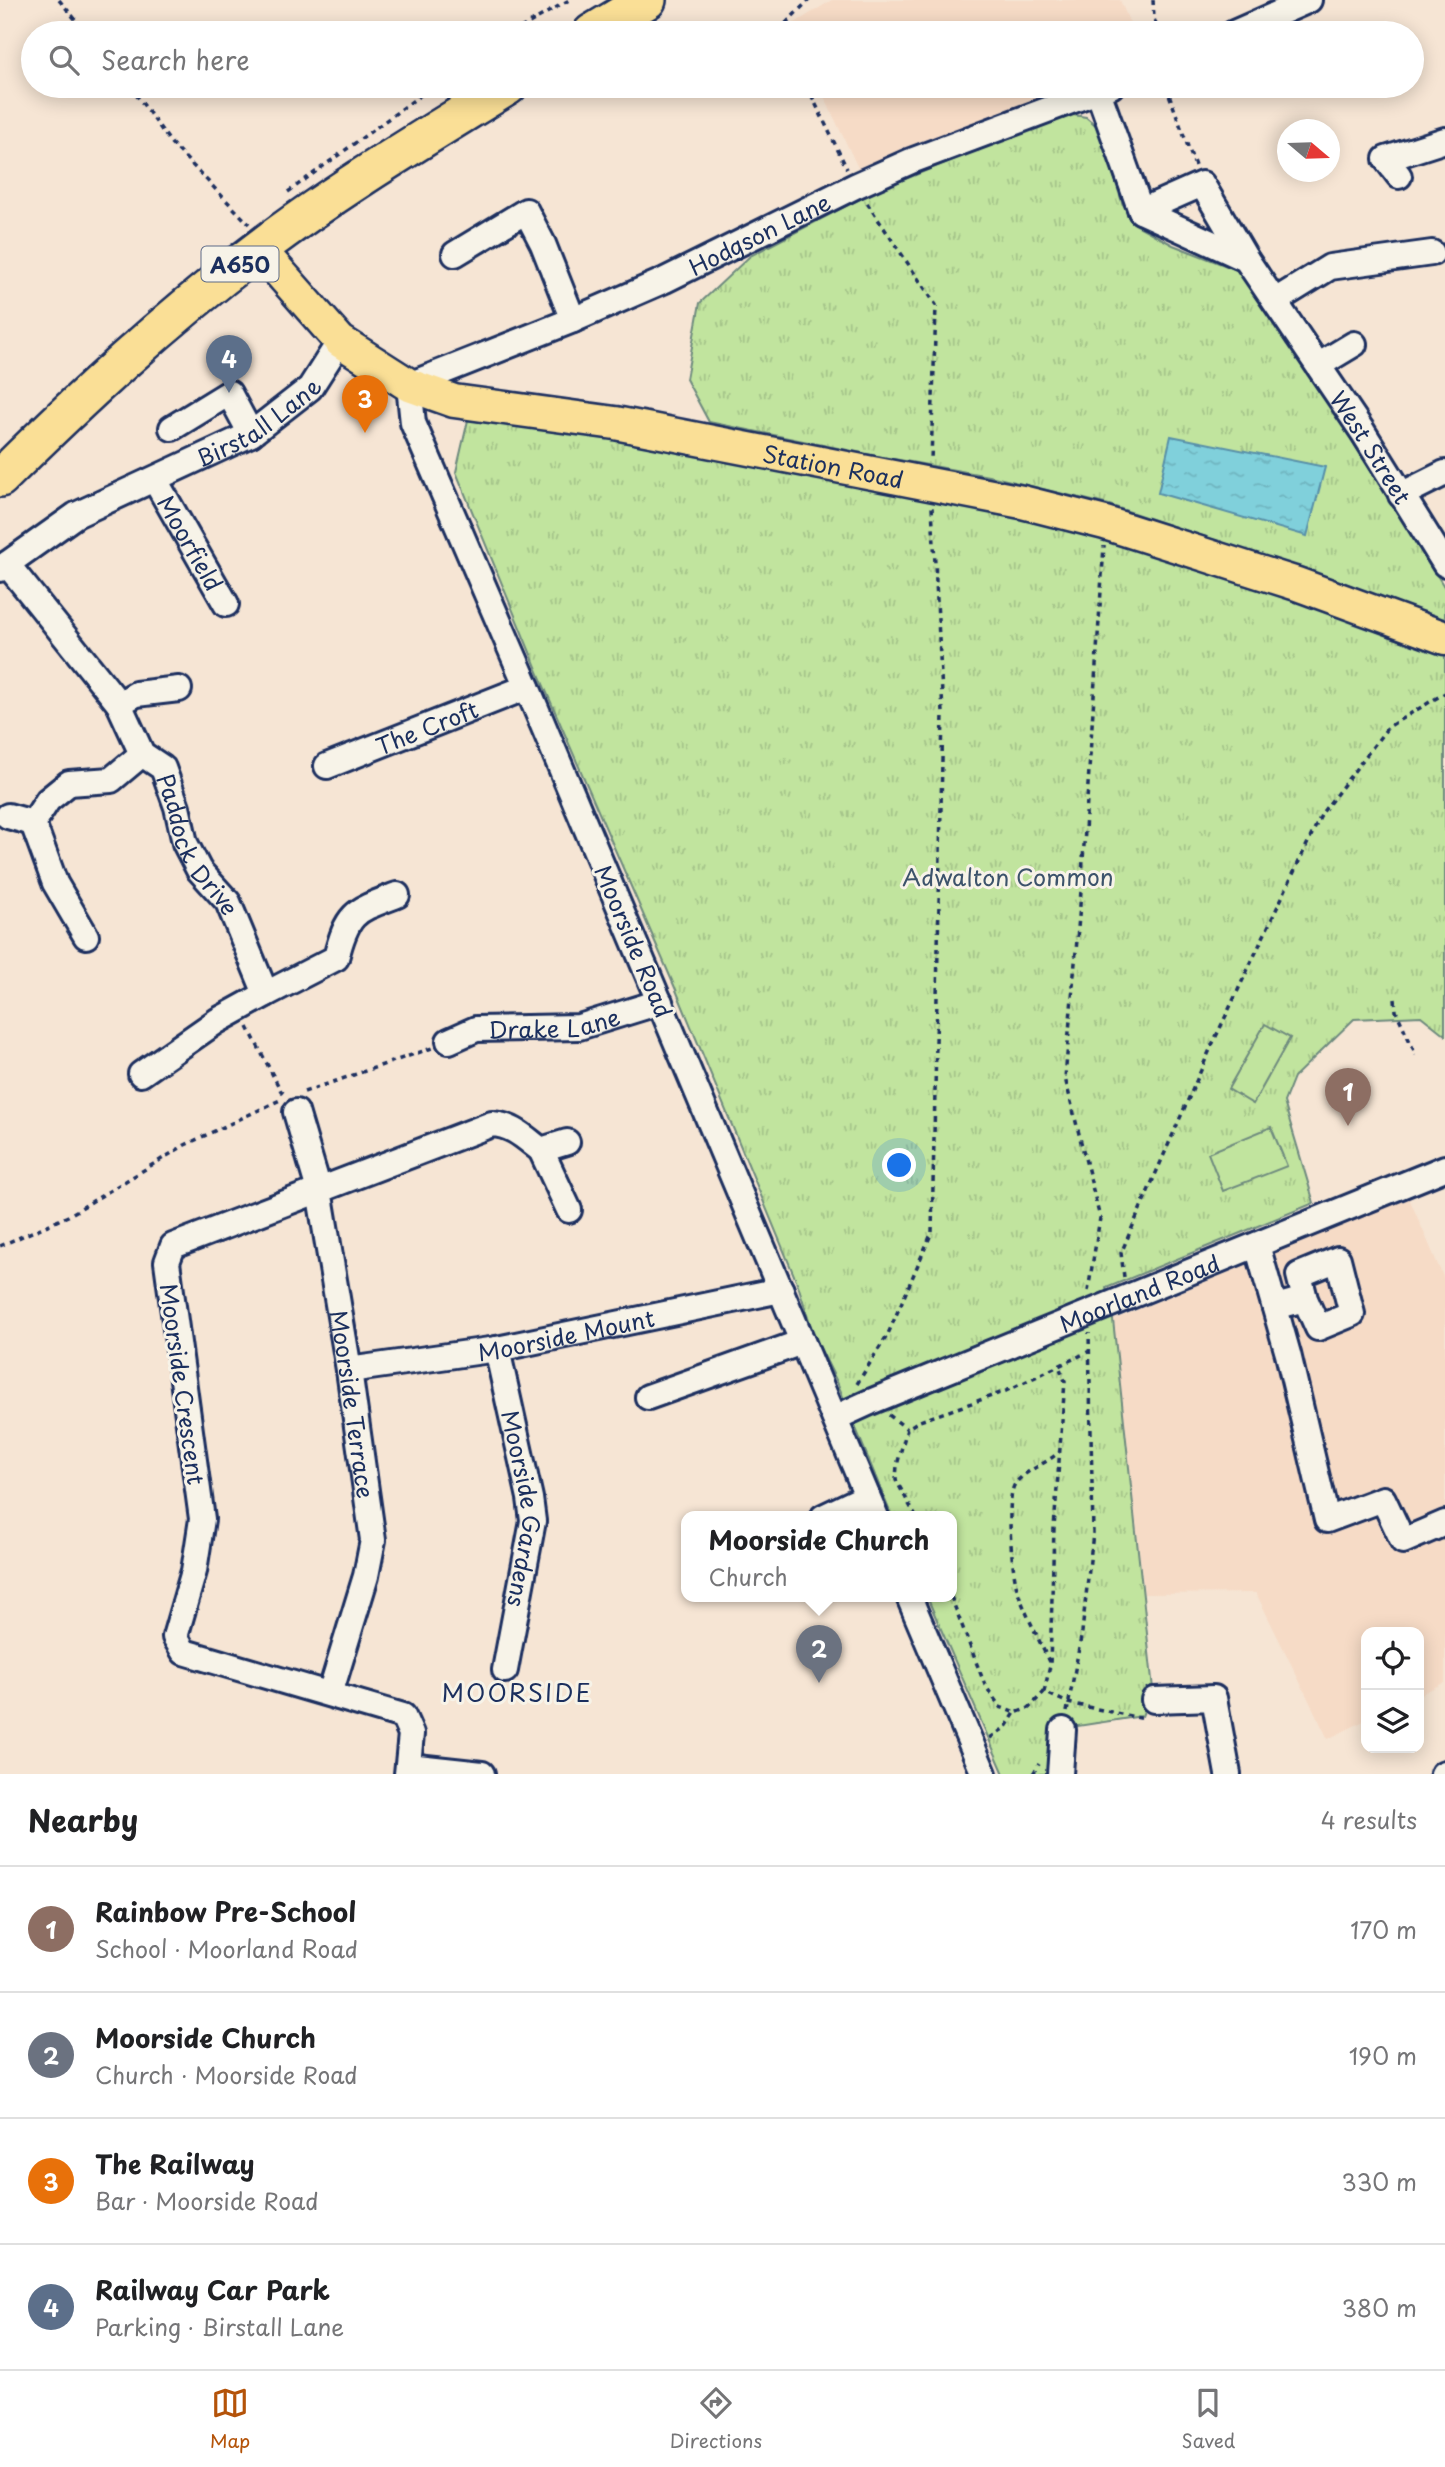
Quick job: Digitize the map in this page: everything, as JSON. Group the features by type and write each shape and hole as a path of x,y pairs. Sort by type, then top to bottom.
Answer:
{"highway":[{"path":"612,21 647,0"},
{"name":"A650","path":"0,478 171,319 259,249 344,189 489,98"}],"main road":[{"name":"Station Road","path":"259,249 340,341 409,385 454,401 615,423 1022,502 1105,523 1297,584 1445,638"}],"street":[{"path":"1254,21 1280,6 1309,0"},
{"name":"Hodgson Lane","path":"409,385 665,280 911,161 1078,98"},
{"path":"1108,98 1141,211 1246,259"},
{"path":"1399,176 1386,159 1445,140"},
{"path":"1141,211 1202,184"},
{"name":"West Street","path":"1202,184 1246,259 1363,432 1445,565"},
{"path":"455,254 526,211 543,244 573,320"},
{"path":"1275,301 1330,267 1432,253"},
{"name":"Birstall Lane","path":"4,566 76,515 251,434 310,387 340,341"},
{"name":"West Street","path":"1319,365 1354,344"},
{"name":"Moorside Road","path":"409,385 413,423 527,687 871,1506 849,1511"},
{"path":"172,428 229,393 251,434"},
{"path":"1401,495 1445,473"},
{"name":"Moorfield","path":"155,480 226,604"},
{"name":"Paddock Drive","path":"4,566 119,704 142,754 163,768 177,807 185,843 199,870 228,902 266,994"},
{"name":"The Croft","path":"327,766 527,687"},
{"path":"119,704 136,694 179,689"},
{"path":"33,823 48,800 69,783 111,780 142,754"},
{"path":"8,816 33,823"},
{"path":"33,823 55,883 86,936"},
{"path":"141,1074 217,1021 336,958 342,932 360,909 397,895"},
{"name":"Drake Lane","path":"449,1041 476,1029 579,1027 660,1002"},
{"name":"Moorside Terrace","path":"293,1105 319,1190 349,1370 373,1540 366,1576 330,1694"},
{"name":"Moorside Crescent","path":"407,1770 411,1734 403,1716 184,1652 175,1637 194,1571 202,1519 167,1262 173,1246 492,1124 516,1130 541,1150"},
{"path":"567,1142 541,1150 569,1210"},
{"name":"Moorland Road","path":"835,1419 870,1402 1445,1168"},
{"path":"1257,1245 1288,1354 1327,1520 1382,1499 1404,1541 1445,1523"},
{"name":"Moorside Mount","path":"349,1370 497,1349 781,1290"},
{"path":"1275,1307 1305,1299"},
{"path":"648,1397 802,1342"},
{"name":"Moorside Gardens","path":"497,1349 533,1521 505,1670"},
{"path":"911,1602 984,1774"},
{"path":"1154,1700 1214,1698 1228,1774"},
{"path":"1060,1774 1063,1730"},
{"path":"407,1770 482,1774"}],"path":[{"path":"60,0 77,21"},
{"path":"533,21 569,0"},
{"path":"788,21 809,0"},
{"path":"1153,0 1155,21"},
{"path":"139,98 171,143 248,222 259,249"},
{"path":"813,98 855,186 936,305 930,484 943,713 932,1232 887,1334 835,1419"},
{"path":"1170,98 1202,184"},
{"path":"1063,1730 1082,1632 1093,1532 1090,1351 1085,1314 1100,1218 1065,1078 1080,905 1105,523"},
{"path":"1130,1296 1124,1281 1121,1253 1212,1045 1322,813 1388,727 1445,693"},
{"path":"1395,999 1396,1012 1416,1055"},
{"path":"238,1010 281,1091 293,1105"},
{"path":"0,1246 68,1216 185,1145 276,1100 293,1105 449,1041"},
{"path":"913,1511 896,1480 897,1465 907,1429 918,1422 1006,1391 1090,1351"},
{"path":"953,1602 985,1685 1000,1707 1015,1713 1028,1709 1044,1692 1050,1666 1054,1528 1065,1381 1059,1366"},
{"path":"1050,1666 1017,1589 1009,1508 1013,1487 1023,1474 1048,1463 1060,1451"},
{"path":"1044,1692 1068,1703 1146,1720 1154,1700"},
{"path":"974,1749 1006,1727 1015,1713"}],"shaded area":[{"path":"832,0 1120,0 1129,21 798,21"},
{"path":"825,98 1050,98 860,172"},
{"path":"1409,1198 1445,1281 1445,1682 1424,1692 1424,1627 1361,1627 1361,1722 1328,1739 1256,1593 1144,1594 1113,1320"}],"green space":[{"path":"1067,114 1086,117 1099,128 1122,202 1133,223 1173,245 1237,270 1270,311 1445,588 1445,623 1345,583 1109,505 994,477 709,422 686,379 700,303 750,256 873,192"},
{"name":"Adwalton Common","path":"468,420 659,446 979,507 1130,546 1320,607 1445,654 1445,1035 1421,1016 1354,1019 1294,1077 1284,1102 1314,1203 1106,1288 1113,1320 1153,1689 1142,1716 1058,1729 1052,1774 1004,1774 929,1602 957,1602 957,1511 890,1511 837,1382 814,1336 798,1285 676,990 543,684 456,472"},
{"path":"1265,1024 1290,1038 1253,1104 1228,1089"},
{"path":"1271,1127 1287,1166 1223,1191 1208,1153"}],"water":[{"path":"1171,436 1325,467 1307,536 1158,493"}],"place":[{"name":"Railway Car Park","path":"229,393"},
{"name":"The Railway","path":"365,433"},
{"name":"Rainbow Pre-School","path":"1348,1126"},
{"name":"Moorside Church","path":"819,1683"}],"district":[{"name":"MOORSIDE","path":"517,1692"}]}
